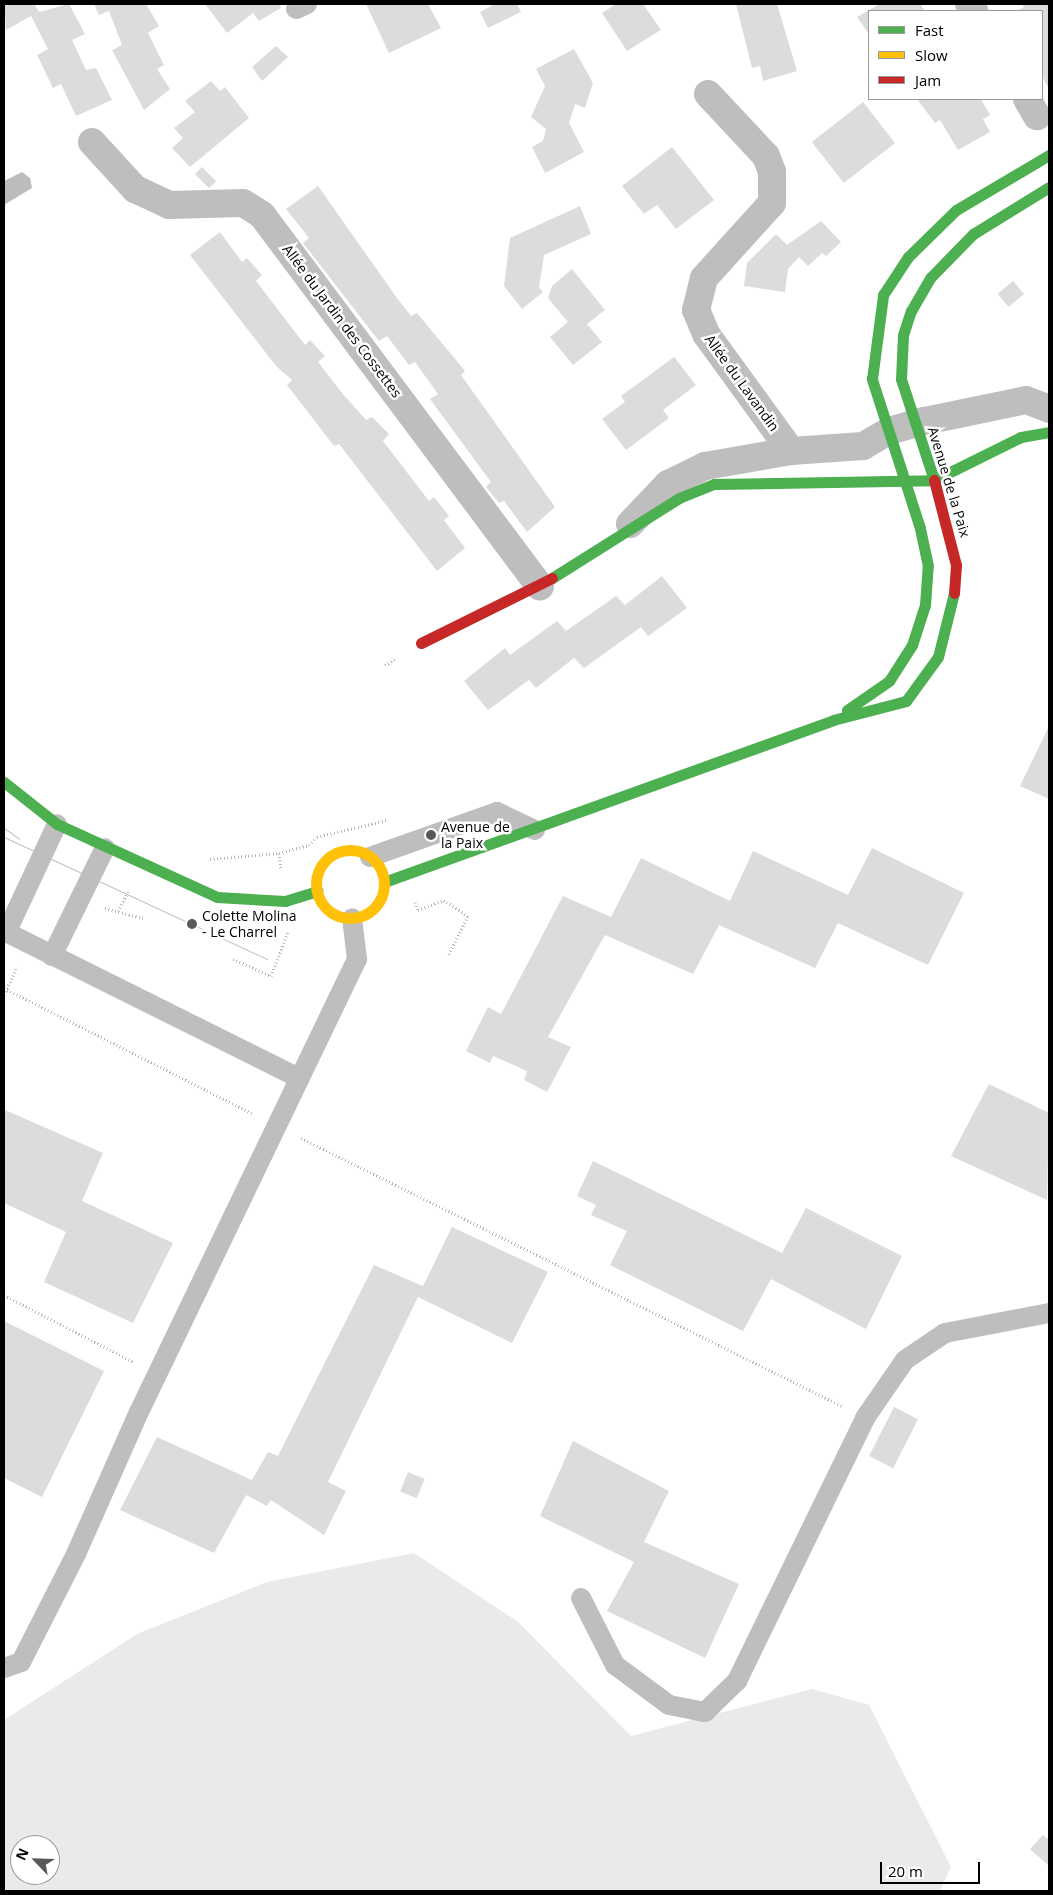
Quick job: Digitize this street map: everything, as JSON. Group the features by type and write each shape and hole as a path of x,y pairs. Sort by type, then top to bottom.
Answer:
{"street":[{"name":"Allée du Lavandin","path":"708,94 766,156 772,172 772,203 704,278 696,310 706,334 792,451"},
{"name":"Allée du Jardin des Cossettes","path":"92,142 135,189 169,205 243,203 262,215 540,586"},
{"name":"Avenue de la Paix","path":"834,720 889,681 912,644 925,605 928,566 905,481 872,379 883,295 908,257 956,210 1049,155"},
{"name":"Avenue de la Paix","path":"384,882 535,830 834,720 906,701 938,657 952,611 956,565 934,480 901,379 903,335 911,311 931,277 973,234 1049,187"},
{"path":"618,535 668,484 705,466 792,451 864,446 889,431 1026,400 1049,409"},
{"path":"905,481 916,424"},
{"path":"889,431 910,452 920,470 934,480"},
{"path":"421,643 540,586 679,498 714,484 934,480 1021,437 1049,432"},
{"path":"4,782 57,824 105,848 217,896 285,901 318,891"},
{"path":"353,851 370,857 384,882 376,907 352,918 334,914 318,891 320,870 334,855 353,851"}],"lane":[{"path":"370,857 497,812 535,830"},
{"path":"57,824 5,932 299,1078"},
{"path":"52,956 105,848"},
{"path":"4,1668 21,1662 76,1554 157,1374 275,1125 357,959 352,918"},
{"path":"581,1598 615,1665 669,1705 705,1712 737,1681 865,1418 905,1360 945,1333 1049,1313"}],"path":[{"path":"199,858 279,854 309,845 317,837 387,820 397,847"},
{"path":"118,911 142,864"},
{"path":"406,874 418,910 444,900 468,916 448,956"},
{"path":"4,988 865,1418"},
{"path":"4,1295 157,1374"}],"shaded area":[{"path":"22,172 30,178 32,188 4,205 4,181"},
{"path":"414,1553 517,1621 631,1736 812,1689 869,1705 951,1867 940,1891 4,1891 4,1720 137,1634 267,1582"}],"building":[{"path":"4,4 34,4 39,12 69,4 85,34 72,40 86,70 96,68 112,100 76,116 61,84 53,88 37,55 48,49 31,16 6,30"},
{"path":"94,4 146,4 159,26 148,33 164,65 157,69 170,89 144,110 112,50 122,45 109,11 99,15"},
{"path":"205,4 279,4 281,8 259,21 253,13 227,33"},
{"path":"366,4 428,4 441,28 389,53"},
{"path":"495,4 517,4 521,12 488,28 480,12"},
{"path":"616,4 643,4 661,30 627,51 602,13"},
{"path":"736,4 777,4 797,71 763,81 760,66 752,68"},
{"path":"880,4 920,4 924,10 869,10"},
{"path":"1021,4 1049,4 1049,89 1043,78 1043,10 1019,10 1024,7"},
{"path":"868,11 868,33 857,17"},
{"path":"276,46 288,57 262,81 252,67"},
{"path":"574,49 593,83 585,108 575,104 569,123 584,152 545,173 532,147 543,141 546,129 531,117 545,86 536,69"},
{"path":"211,81 220,91 225,87 249,118 190,167 172,148 183,138 174,128 195,112 185,101"},
{"path":"918,100 982,100 990,115 983,119 990,132 958,150 940,120 935,123"},
{"path":"863,102 895,143 844,183 812,142"},
{"path":"672,147 714,200 676,229 657,205 644,214 622,186"},
{"path":"202,167 216,181 209,188 195,174"},
{"path":"318,186 411,316 417,313 465,371 461,375 555,507 527,532 504,501 499,503 486,487 491,482 430,399 438,394 415,362 409,365 387,336 379,341 303,243 309,238 286,209"},
{"path":"580,206 591,234 544,255 539,287 543,292 522,309 504,286 510,238"},
{"path":"821,221 841,242 826,256 822,253 808,266 799,257 788,269 785,292 744,286 747,263 776,234 787,245"},
{"path":"220,232 242,262 247,258 262,275 256,281 305,345 310,340 325,356 318,362 342,393 366,420 372,417 389,434 383,441 429,501 434,497 449,516 444,520 465,548 437,571 339,444 334,446 287,385 292,380 276,366 190,255"},
{"path":"572,269 605,310 587,324 602,342 573,365 550,337 568,322 548,298 552,286"},
{"path":"1013,281 1024,294 1009,307 998,294"},
{"path":"674,357 696,385 663,410 669,418 626,450 602,419 625,402 621,396"},
{"path":"662,576 687,608 648,636 641,627 584,668 574,658 536,688 529,680 488,710 464,681 505,648 510,655 557,621 566,631 616,596 625,605"},
{"path":"1049,726 1049,799 1020,786"},
{"path":"872,848 964,893 928,965 838,923 815,968 719,925 693,974 605,935 548,1037 571,1047 547,1092 524,1080 527,1071 493,1056 490,1063 466,1051 488,1007 501,1014 563,896 611,917 641,858 730,901 753,851 848,895"},
{"path":"989,1084 1049,1113 1047,1200 951,1156"},
{"path":"5,1110 103,1153 82,1201 173,1243 133,1323 44,1282 66,1232 4,1203"},
{"path":"593,1161 782,1253 806,1208 902,1256 866,1329 771,1279 743,1331 610,1265 627,1231 591,1215 596,1205 577,1196"},
{"path":"452,1227 548,1272 512,1343 418,1297 328,1482 346,1491 324,1535 271,1500 267,1506 246,1495 214,1553 120,1510 157,1437 252,1480 268,1452 278,1456 374,1265 423,1286"},
{"path":"4,1321 104,1371 42,1497 4,1478"},
{"path":"894,1407 918,1419 893,1468 869,1456"},
{"path":"573,1441 669,1491 644,1542 739,1584 705,1658 607,1611 634,1562 540,1516"},
{"path":"408,1472 425,1479 417,1498 400,1491"},
{"path":"1043,1835 1049,1840 1049,1866 1030,1849"}],"tram line":[{"path":"4,828 20,839"},
{"path":"4,837 267,959"}],"traffic: fast":[{"path":"847,710 889,681 912,645 925,605 928,566 920,528 872,379 883,295 908,257 956,210 1049,155"},
{"path":"934,480 901,379 903,335 911,311 931,277 973,234 1049,187"},
{"path":"552,578 679,498 714,484 934,480 1021,437 1049,432"},
{"path":"384,882 833,720 906,701 938,657 954,593"},
{"path":"4,782 57,824 217,897 285,901 318,891"}],"traffic: slow":[{"path":"350,850 363,853 374,860 381,871 384,884 381,897 374,908 363,915 350,918 337,915 326,908 319,897 316,884 319,871 326,860 337,853 350,850"}],"traffic: jam":[{"path":"934,480 956,565 954,593"},
{"path":"421,643 552,578"}],"place":[{"name":"Avenue de la Paix","path":"431,835"},
{"name":"Colette Molina - Le Charrel","path":"192,924"}]}
